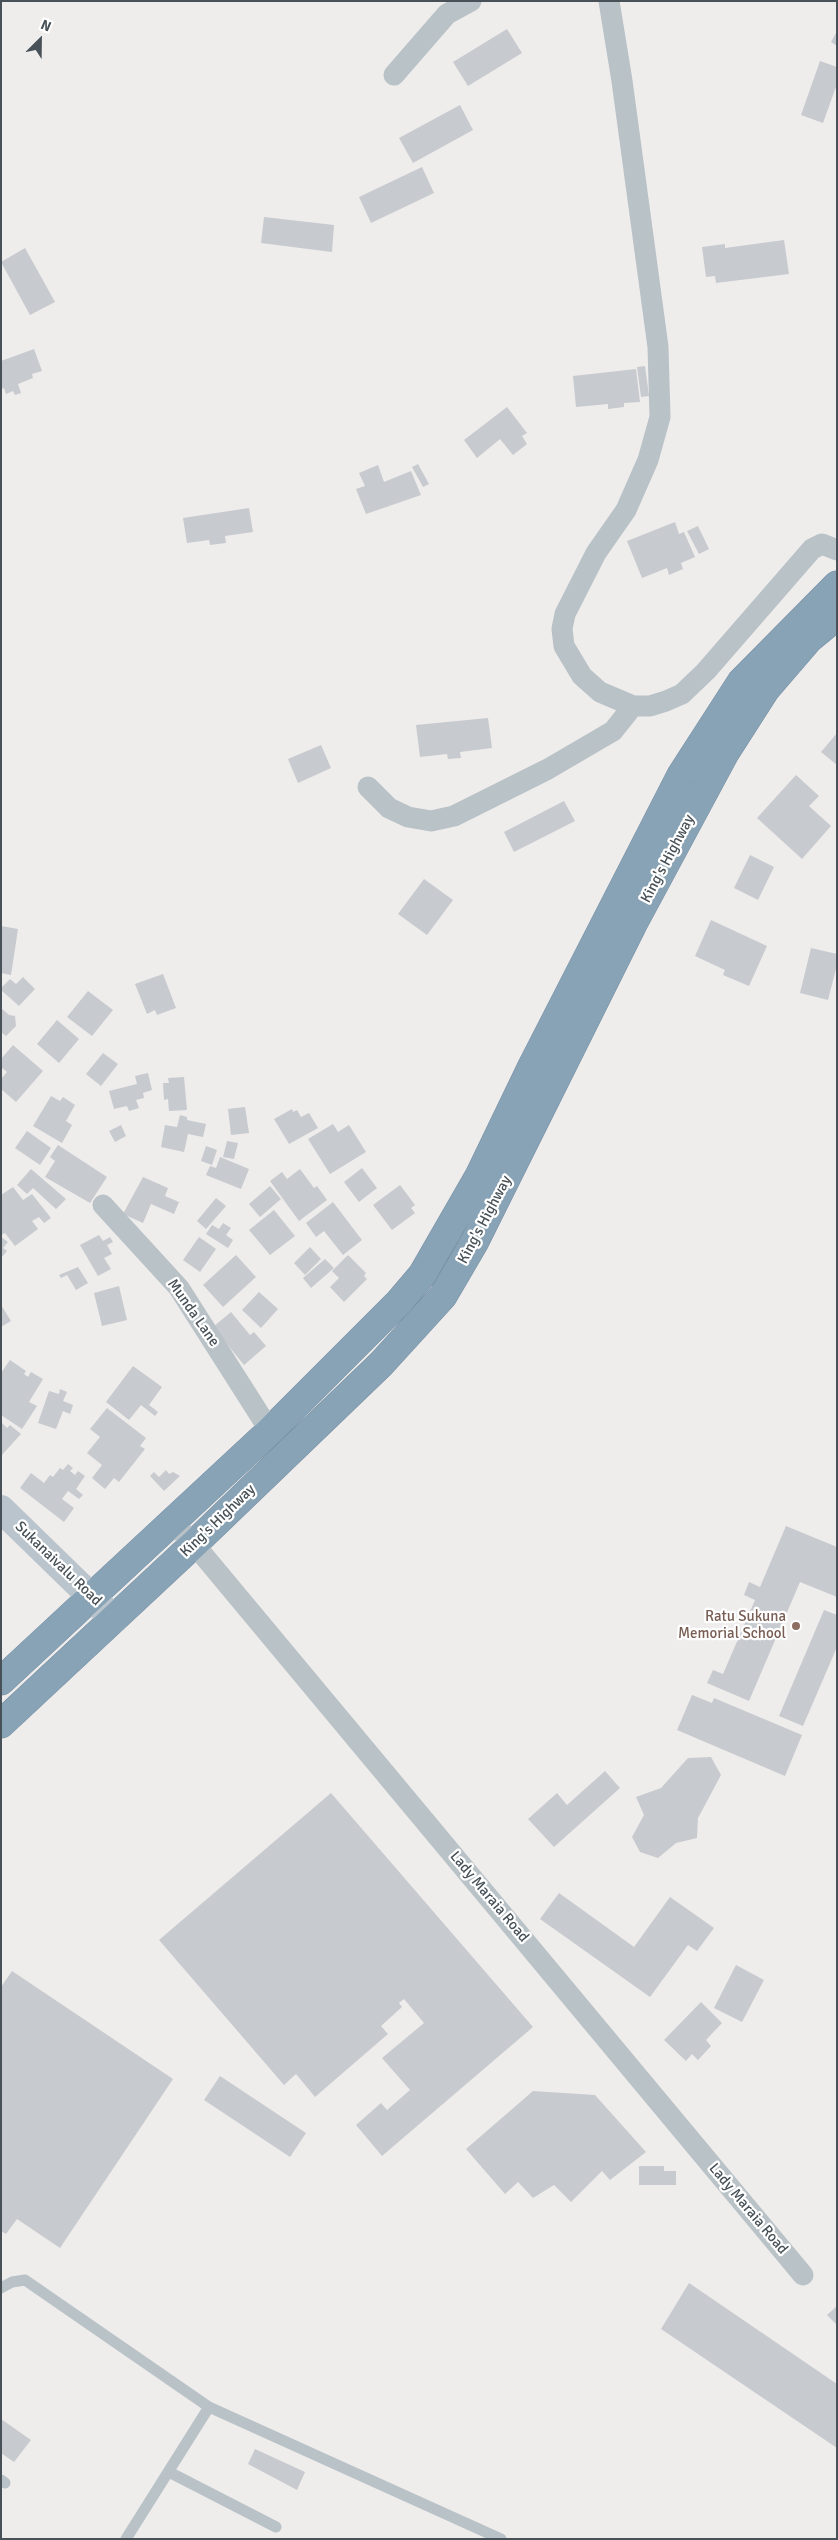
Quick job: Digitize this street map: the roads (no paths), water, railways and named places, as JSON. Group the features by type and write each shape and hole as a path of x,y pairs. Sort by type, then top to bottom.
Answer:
{"highway":[{"name":"King's Highway","path":"1,1681 270,1431 399,1302 422,1275 479,1176 532,1066 681,775 741,682 837,585"},
{"name":"King's Highway","path":"1,1724 194,1544 382,1364 443,1296 474,1243 633,924 725,753 766,689 809,639 837,616"}],"main road":[{"name":"Sukanaivalu Road","path":"1,1509 114,1619"}],"street":[{"path":"394,75 447,14 471,1"},
{"path":"609,1 658,347 660,417 648,460 626,510 596,553 565,614 562,629 564,646 582,676 600,692 633,706 650,706 682,694 706,671 812,549 822,544 837,550"},
{"path":"368,787 389,808 408,818 431,821 448,818 548,769 613,732 633,706"},
{"name":"Munda Lane","path":"103,1205 179,1288 270,1431"},
{"name":"Lady Maraia Road","path":"172,1522 194,1544 803,2275"}],"lane":[{"path":"1,2288 12,2282 25,2280 209,2406 501,2539"},
{"path":"126,2539 209,2406"},
{"path":"169,2472 276,2527"}],"place":[{"name":"Ratu Sukuna Memorial School","path":"796,1626"}]}
